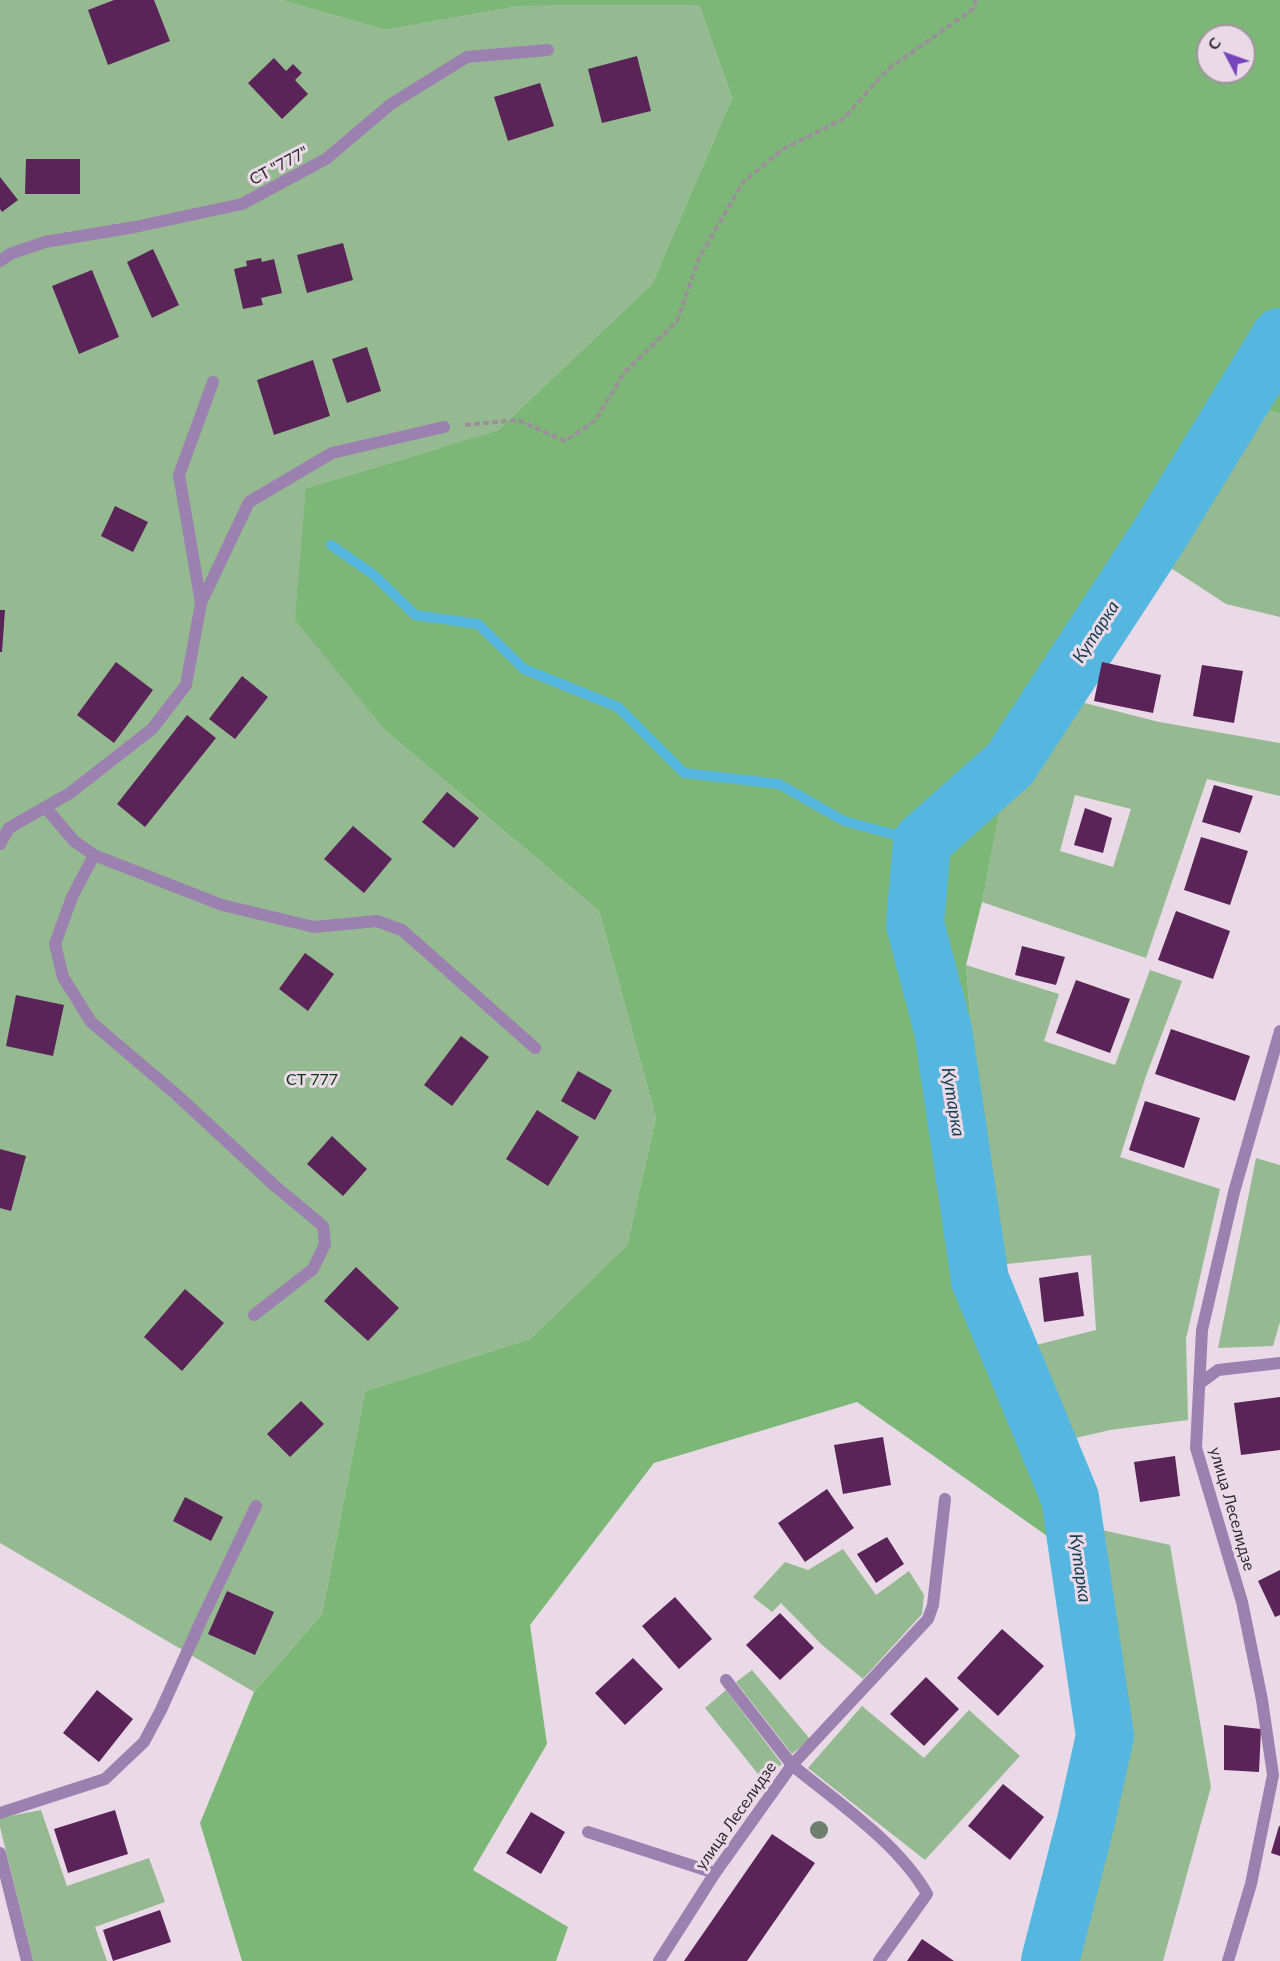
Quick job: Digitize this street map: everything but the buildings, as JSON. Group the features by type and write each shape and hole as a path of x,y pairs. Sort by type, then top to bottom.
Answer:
{"street":[{"name":"СТ \"777\"","path":"0,261 10,254 45,242 135,227 242,204 326,159 391,104 467,57 548,50"},
{"path":"201,603 179,475 213,382"},
{"path":"0,844 9,828 70,793 152,729 186,685 201,603 249,502 332,453 444,427"},
{"path":"46,808 74,841 94,855 222,905 314,927 377,921 402,930 535,1048"},
{"path":"94,855 72,897 55,944 63,977 91,1022 177,1095 275,1186 323,1226 325,1244 313,1269 254,1315"},
{"name":"улица Леселидзе","path":"1228,1961 1251,1884 1274,1775 1262,1700 1242,1602 1196,1448 1202,1330 1234,1192 1280,1031"},
{"path":"1199,1384 1218,1370 1280,1363"},
{"path":"726,1680 792,1765 928,1619 933,1605 945,1499"},
{"path":"0,1813 105,1779 144,1742 256,1506"},
{"name":"улица Леселидзе","path":"659,1961 716,1873 792,1765 888,1844 927,1894 879,1961"},
{"path":"588,1832 716,1873"},
{"path":"0,1853 27,1961"}],"path":[{"path":"444,427 518,420 565,441 596,422 624,373 677,321 699,258 742,182 783,149 843,119 886,70 973,9 976,0"}],"green space":[{"name":"СТ 777","path":"0,0 280,0 385,30 520,6 699,5 732,98 652,284 497,431 541,481 1136,45 1196,26 1196,84 1256,84 1256,24 1203,24 1280,0 1280,284 685,1102 440,448 306,488 387,732 599,911 656,1118 627,1245 530,1339 365,1391 322,1614 254,1692 0,1543"},
{"path":"280,0 1280,0 1280,414 1256,407 1163,563 1004,789 982,902 966,965 997,1235 1000,1299 981,1335 1057,1513 1050,1538 857,1402 654,1463 530,1625 547,1744 473,1870 568,1927 556,1961 242,1961 200,1823 254,1692 322,1614 365,1391 530,1339 627,1245 656,1118 599,911 387,732 295,620 306,488 497,431 652,284 732,98 699,5 520,6 385,30"},
{"path":"1256,407 1280,414 1280,617 1226,604 1163,563"},
{"path":"1069,699 1159,722 1280,743 1280,796 1207,779 1146,958 982,902 1004,788","holes":["1075,795 1131,809 1113,867 1060,851"]},
{"path":"966,965 1059,994 1044,1041 1115,1065 1150,970 1182,981 1146,1076 1120,1157 1220,1189 1186,1339 1188,1420 1110,1430 1067,1440 1024,1348 1096,1330 1091,1255 998,1265 997,1235"},
{"path":"1256,1158 1280,1165 1280,1322 1273,1346 1218,1348"},
{"path":"1102,1530 1170,1545 1211,1787 1163,1961 1079,1961 1129,1713"},
{"path":"843,1549 876,1595 909,1571 924,1595 922,1614 863,1679 821,1644 781,1603 772,1612 753,1597 785,1562 808,1570"},
{"path":"752,1670 810,1739 792,1754 736,1682"},
{"path":"726,1690 782,1764 762,1779 705,1708"},
{"path":"862,1706 924,1758 969,1710 1020,1756 925,1860 808,1768"},
{"path":"41,1810 67,1886 149,1858 165,1902 95,1927 107,1961 33,1961 0,1827 0,1818"}],"waterway":[{"name":"Кутарка","path":"1050,1961 1105,1736 1070,1498 980,1280 943,1030 915,924 922,842 1010,764 1158,537 1280,337"},
{"path":"331,545 374,575 415,615 478,624 524,669 618,707 684,773 779,784 844,821 922,842"}]}
